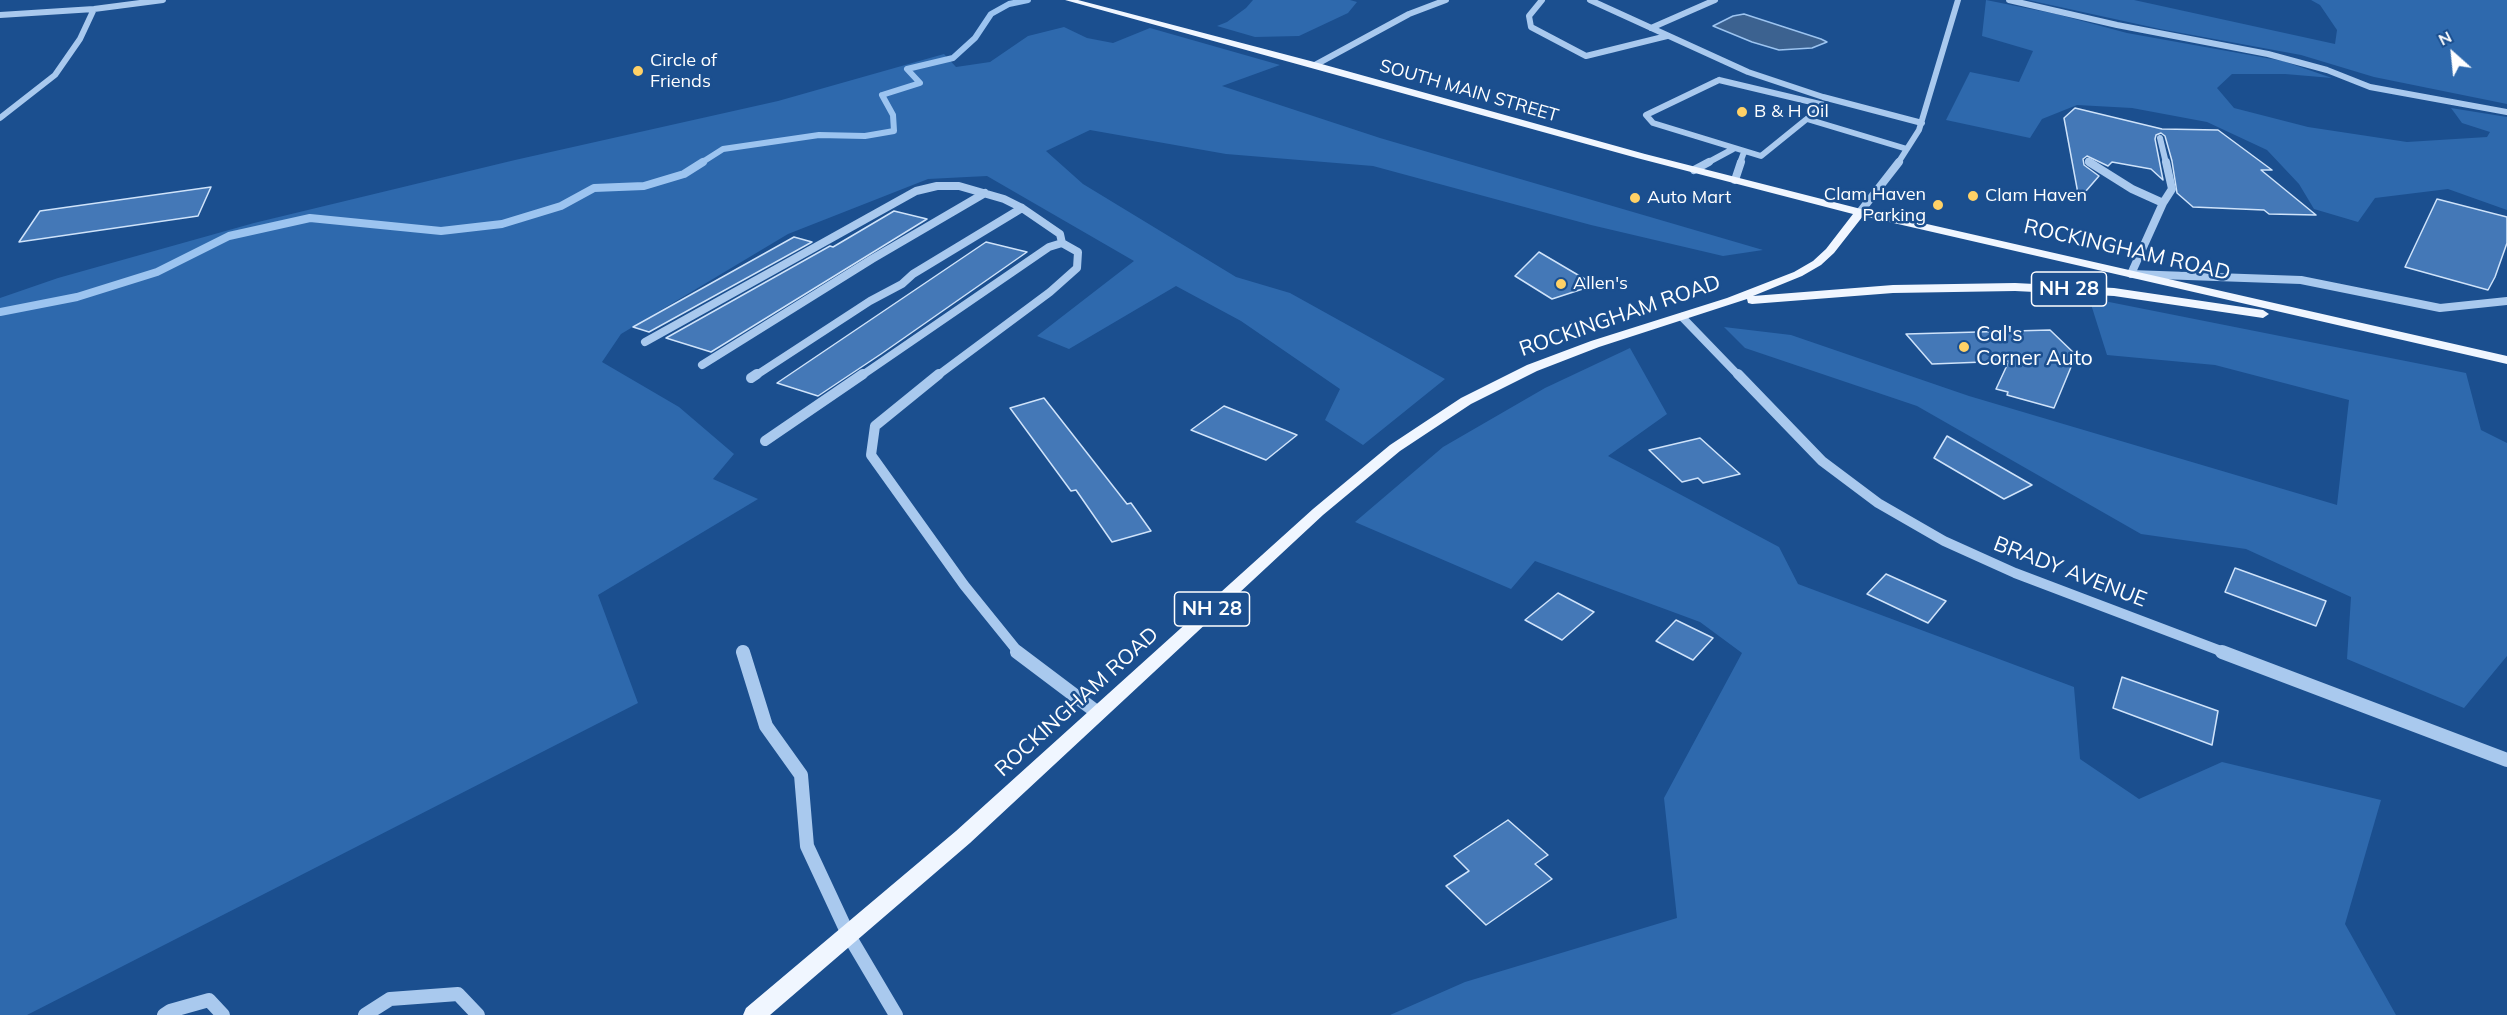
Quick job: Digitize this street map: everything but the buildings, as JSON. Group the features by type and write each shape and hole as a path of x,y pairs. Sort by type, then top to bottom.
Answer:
{"main road":[{"name":"SOUTH MAIN STREET","path":"1069,0 1315,65 1694,170 1860,212"},
{"name":"ROCKINGHAM ROAD","path":"754,1015 963,837 1318,513 1395,448 1432,421 1532,368 1595,344 1769,288 1817,263 1830,251 1860,212 2507,360"},
{"name":"NH 28","path":"1731,301 1941,287 2064,289 2171,299 2404,337"}],"street":[{"path":"0,15 94,9 163,0"},
{"path":"1315,65 1409,14 1446,0"},
{"path":"1542,0 1528,16 1531,27 1586,56 1667,36"},
{"path":"1590,0 1748,72 1823,97 1922,123"},
{"path":"1651,28 1715,0"},
{"path":"1860,212 1907,149 1922,123 1958,0"},
{"path":"2009,0 2117,25 2268,54 2327,70 2370,87 2507,112"},
{"path":"0,118 55,75 75,46 94,9"},
{"path":"1719,80 1824,105 1761,156 1733,149 1653,123 1646,115 1719,80"},
{"path":"1807,119 1907,149"},
{"path":"2160,138 2172,189 2163,203 2131,274 2301,280 2440,308 2507,300"},
{"path":"1694,170 1733,149"},
{"path":"1735,180 1744,152"},
{"path":"2088,161 2132,189 2163,203"},
{"path":"645,342 916,191 937,186 960,186 1004,199 1022,208 1060,234 1062,243"},
{"path":"702,365 872,259 985,194"},
{"path":"751,378 870,301 902,284 913,274 1022,208"},
{"path":"765,441 1049,247 1062,243 1078,252 1077,268 1050,292 962,355 875,426 871,455 964,585 1015,650 1098,713"},
{"name":"BRADY AVENUE","path":"1682,317 1822,461 1878,503 1944,542 2027,577 2507,760"},
{"path":"743,651 766,726 801,775 807,846 848,934 896,1015"},
{"path":"365,1015 390,999 458,994 478,1015"},
{"path":"164,1015 170,1011 210,1000 223,1015"}],"shaded area":[{"path":"1253,0 1350,0 1357,2 1348,13 1299,36 1255,37 1217,26 1227,22"},
{"path":"1986,0 2056,14 2127,33 2283,61 2332,78 2285,74 2232,74 2217,88 2234,108 2308,127 2407,142 2487,137 2490,132 2462,123 2451,108 2507,117 2507,210 2448,189 2375,198 2358,222 2314,209 2299,184 2267,150 2207,122 2132,108 2077,105 2042,119 2030,138 1946,120 1970,72 2019,82 2033,51 1982,36"},
{"path":"2028,0 2134,0 2335,44 2337,30 2320,5 2311,0 2507,0 2507,104 2374,77 2301,55 2160,29"},
{"path":"1744,14 1827,42 1812,48 1779,50 1713,26 1733,16"},
{"path":"1064,27 1087,38 1113,43 1150,28 1280,65 1222,86 1380,138 1763,250 1723,256 1591,225 1373,166 1226,154 1090,130 1046,151 1083,184 1236,277 1290,293 1445,379 1363,445 1325,420 1340,389 1241,321 1176,286 1069,349 1037,336 1134,261 987,176 928,179 788,234 621,334 602,362 679,407 734,454 713,479 758,499 598,595 638,703 27,1015 0,1015 0,298 58,278 254,223 515,160 778,101 944,54 956,67 990,62 1028,36"},
{"path":"2089,298 2466,373 2481,430 2507,443 2507,656 2464,708 2347,659 2351,597 2246,549 2141,534 1917,406 1745,348 1724,327 1791,335 1969,396 2337,505 2349,400 2215,365 2107,355"},
{"path":"1630,348 1667,414 1608,456 1779,547 1798,584 2074,687 2080,759 2139,799 2222,762 2381,800 2345,924 2396,1015 1390,1015 1465,982 1677,918 1664,798 1742,653 1700,622 1535,561 1511,589 1355,522 1443,447 1545,388"}],"waterway":[{"path":"701,163 723,149 819,135 865,136 894,131 893,115 882,95 920,83 907,69 953,58 975,38 991,14 1009,4 1028,0"},
{"path":"0,312 77,297 157,272 229,236 310,218 441,231 502,224 561,206 594,188 644,186 684,174 703,162"}],"place":[{"name":"Circle of Friends","path":"638,71"},
{"name":"B & H Oil","path":"1742,112"},
{"name":"Clam Haven","path":"1973,196"},
{"name":"Auto Mart","path":"1635,198"},
{"name":"Clam Haven Parking","path":"1938,205"},
{"name":"Allen's","path":"1561,284"},
{"name":"Cal's Corner Auto","path":"1964,347"}]}
